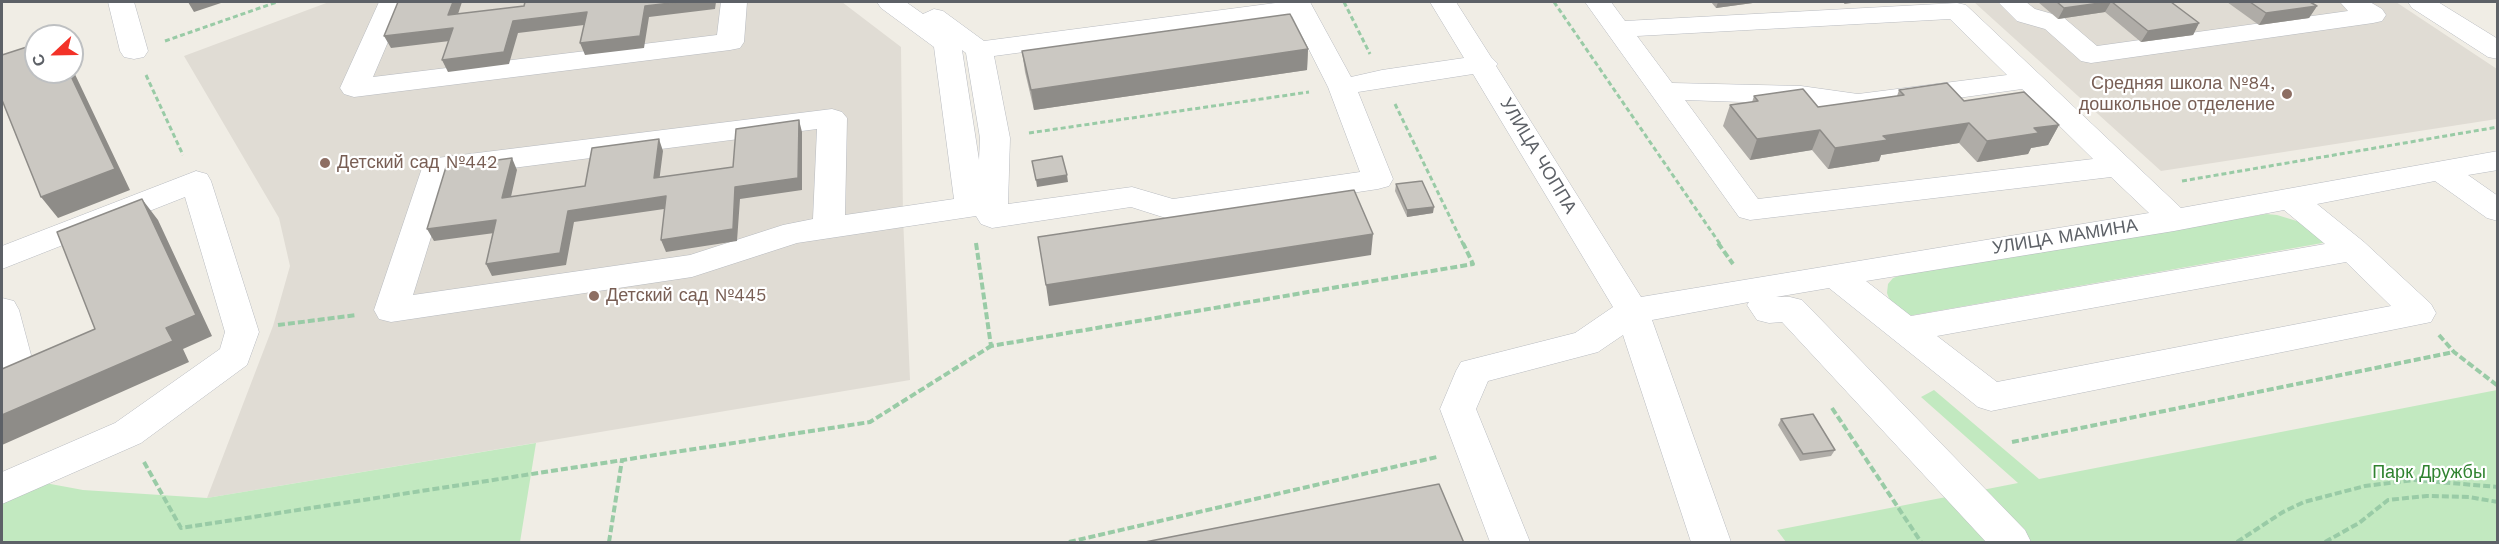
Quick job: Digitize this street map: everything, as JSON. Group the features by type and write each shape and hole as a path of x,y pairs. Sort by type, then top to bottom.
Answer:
{"street":[{"path":"121,2 134,51"},
{"path":"392,2 354,88 730,42 734,2"},
{"path":"829,228 832,118 437,168 391,310 692,266 794,233 829,228 971,207 947,44 890,2"},
{"path":"913,2 979,50 1302,7 1342,87 1378,179 1172,210 1131,197 992,217 995,138 979,50"},
{"name":"УЛИЦА ЧОППА","path":"1443,2 1484,64 1632,311 1711,543"},
{"path":"1598,2 1750,210 2118,166"},
{"path":"2011,2 2026,15 2054,23 2091,55 2373,15 2353,2"},
{"path":"2421,2 2498,51"},
{"path":"1619,29 1957,11 2174,219"},
{"path":"1342,87 1382,78 1484,64"},
{"path":"1664,91 1802,95 1858,103 2029,80"},
{"name":"УЛИЦА МАМИНА","path":"1632,311 1757,297 1835,274 2291,199 2498,160"},
{"path":"2440,170 2498,211"},
{"path":"2,258 196,181 242,332 235,356 128,434 2,489"},
{"path":"2291,199 2354,250 2419,313"},
{"path":"1904,330 2354,250"},
{"path":"1835,274 1991,397 2419,313"},
{"path":"1757,297 1769,311 1790,309 2011,543"},
{"path":"2,310 13,355 2,360"},
{"path":"1510,543 1458,409 1474,371 1586,343 1632,311"}],"path":[{"path":"196,181 134,51 277,2"},
{"path":"128,434 182,528 870,422 991,346 1473,264 1344,2"},
{"path":"1554,2 1757,297"},
{"path":"995,138 1342,87"},
{"path":"2141,188 2498,127"},
{"path":"971,207 991,346"},
{"path":"273,326 391,310"},
{"path":"2419,313 2454,352 2498,386"},
{"path":"2012,442 2454,352"},
{"path":"1826,398 1921,543"},
{"path":"1069,543 1472,448"},
{"path":"609,543 622,460"},
{"path":"2236,543 2283,512 2304,502 2365,486 2414,480 2498,488"},
{"path":"2325,543 2359,524 2388,500 2427,496 2498,502"}],"shaded area":[{"name":"Детский сад №445","path":"329,2 842,2 901,47 903,217 910,380 207,498 273,326 290,266 279,218 184,56"},
{"name":"Средняя школа №84, дошкольное отделение","path":"1974,2 2396,2 2497,69 2497,119 2161,171"}],"green space":[{"path":"2266,214 2300,222 2328,242 1908,316 1891,304 1887,293 1888,284 1893,278 1904,274"},
{"name":"Парк Дружбы","path":"1934,390 2039,479 2497,390 2497,542 1786,542 1777,530 2018,483 1921,397"},
{"path":"536,443 520,542 2,542 2,475 83,490 207,498"}],"building":[{"path":"398,2 453,2 448,15 524,6 525,2 679,2 645,6 640,36 580,43 587,12 513,21 504,52 442,60 453,28 384,36"},
{"path":"2057,2 2107,2 2064,8"},
{"path":"2112,2 2171,2 2199,23 2148,31"},
{"path":"2250,2 2310,2 2317,6 2266,13"},
{"path":"1290,14 1308,49 1031,90 1022,51"},
{"path":"24,48 24,84 75,84 115,169 41,197 2,100 2,55"},
{"path":"1947,83 1964,101 2024,92 2059,125 2034,128 2039,133 1987,141 1969,123 1883,136 1888,140 1835,148 1820,130 1757,139 1730,105 1758,101 1754,96 1803,89 1818,107 1904,95 1899,90"},
{"path":"799,120 798,178 735,187 733,229 661,240 666,196 568,211 560,253 486,264 496,220 427,229 446,167 512,158 502,198 585,186 592,148 659,139 654,178 733,167 736,129"},
{"path":"1062,156 1067,175 1036,180 1032,161"},
{"path":"1422,181 1434,207 1407,210 1396,184"},
{"path":"1354,190 1373,234 1046,285 1038,237"},
{"path":"142,199 196,315 166,328 173,341 2,415 2,369 95,329 57,232"},
{"path":"1813,414 1835,450 1803,454 1781,419"},
{"path":"1439,484 1464,543 1140,543"}],"place":[{"name":"Средняя школа №84, дошкольное отделение","path":"2287,94"},
{"name":"Детский сад №442","path":"325,163"},
{"name":"Детский сад №445","path":"594,296"}]}
